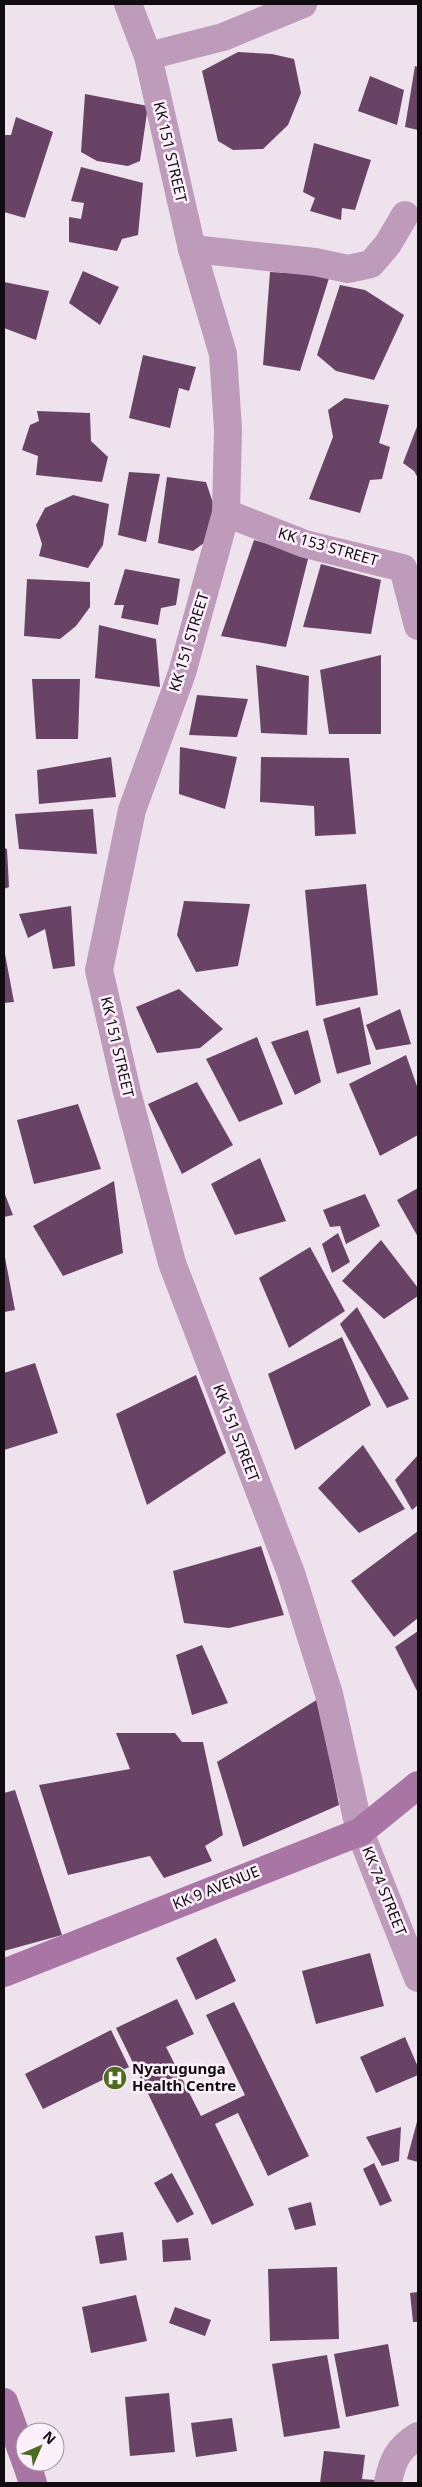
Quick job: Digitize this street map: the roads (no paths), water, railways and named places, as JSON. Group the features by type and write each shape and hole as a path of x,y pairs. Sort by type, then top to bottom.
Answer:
{"main road":[{"name":"KK 9 AVENUE","path":"4,1973 360,1832 418,1785"},
{"path":"4,2402 15,2433"}],"street":[{"name":"KK 151 STREET","path":"128,4 148,56 192,249 223,354 228,429 226,513 182,673 132,810 99,970 127,1092 172,1263 291,1573 329,1694 360,1832"},
{"path":"148,56 223,37 302,4"},
{"path":"192,249 315,262 348,269 371,264 388,244 405,215"},
{"name":"KK 153 STREET","path":"226,513 305,544 411,568 418,626"},
{"name":"KK 74 STREET","path":"360,1832 418,1978"},
{"path":"388,2483 393,2461 403,2446 418,2436"}],"place":[{"name":"Nyarugunga Health Centre","path":"115,2078"}]}
